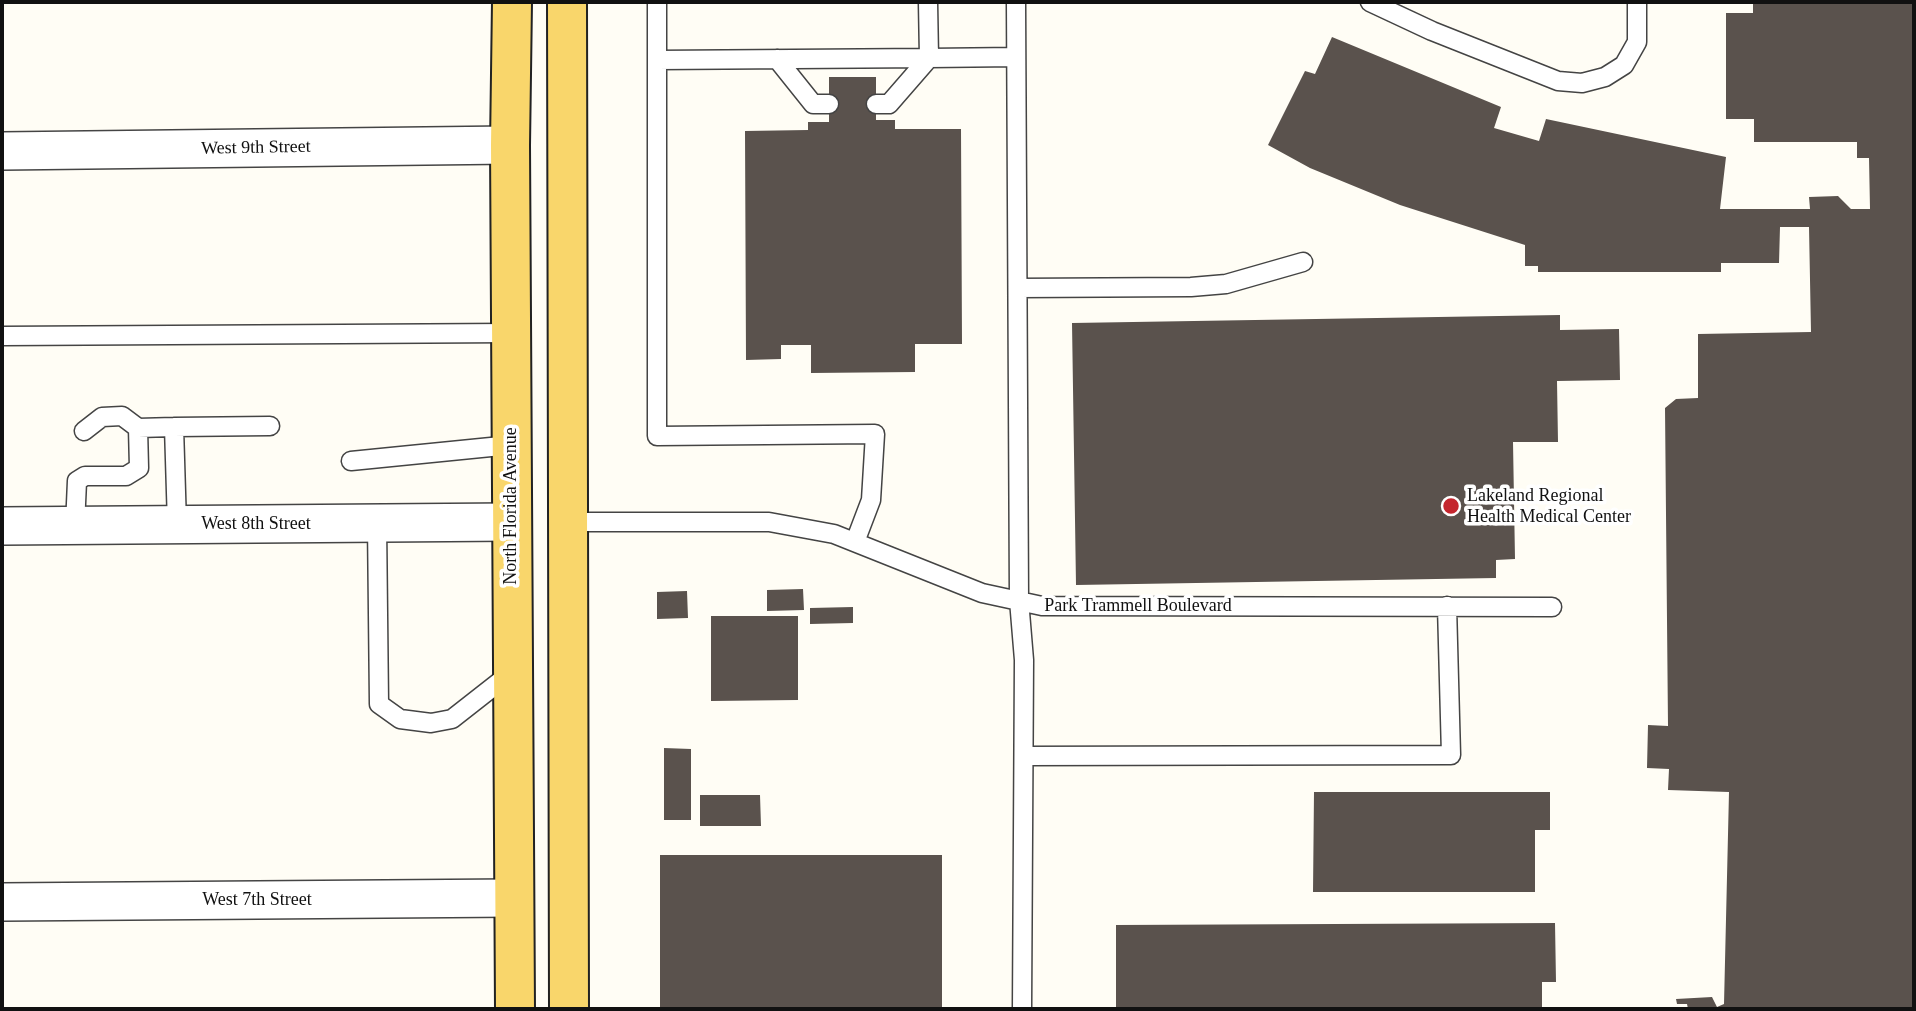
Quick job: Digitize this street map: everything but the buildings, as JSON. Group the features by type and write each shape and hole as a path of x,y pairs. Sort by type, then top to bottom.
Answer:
{"main road":[{"name":"North Florida Avenue","path":"512,2 510,145 514,1009"},
{"path":"567,2 569,1009"}],"street":[{"name":"West 9th Street","path":"2,151 510,145"},
{"name":"West 8th Street","path":"2,526 511,522"},
{"name":"West 7th Street","path":"2,902 513,898"}],"lane":[{"path":"657,2 657,436 874,434 871,500 855,542"},
{"path":"876,104 889,104 929,58 928,2"},
{"path":"1016,2 1019,600 1024,660 1022,1009"},
{"path":"1370,2 1432,31 1558,81 1582,83 1605,77 1623,65 1637,42 1637,2"},
{"path":"657,60 1016,57"},
{"path":"777,59 813,104 829,104"},
{"path":"1018,288 1226,284 1303,262"},
{"path":"2,336 511,333"},
{"path":"84,431 102,417 122,416 138,428 270,425"},
{"path":"174,427 177,525"},
{"path":"75,526 77,481 85,469 126,475 139,468 138,428"},
{"path":"351,461 511,445"},
{"name":"Park Trammell Boulevard","path":"570,522 769,522 834,534 982,593 1042,606 1552,607"},
{"path":"377,523 379,704 400,719 430,723 452,719 512,672"},
{"path":"1024,756 1451,755 1447,606"}],"place":[{"name":"Lakeland Regional Health Medical Center","path":"1451,506"}]}
